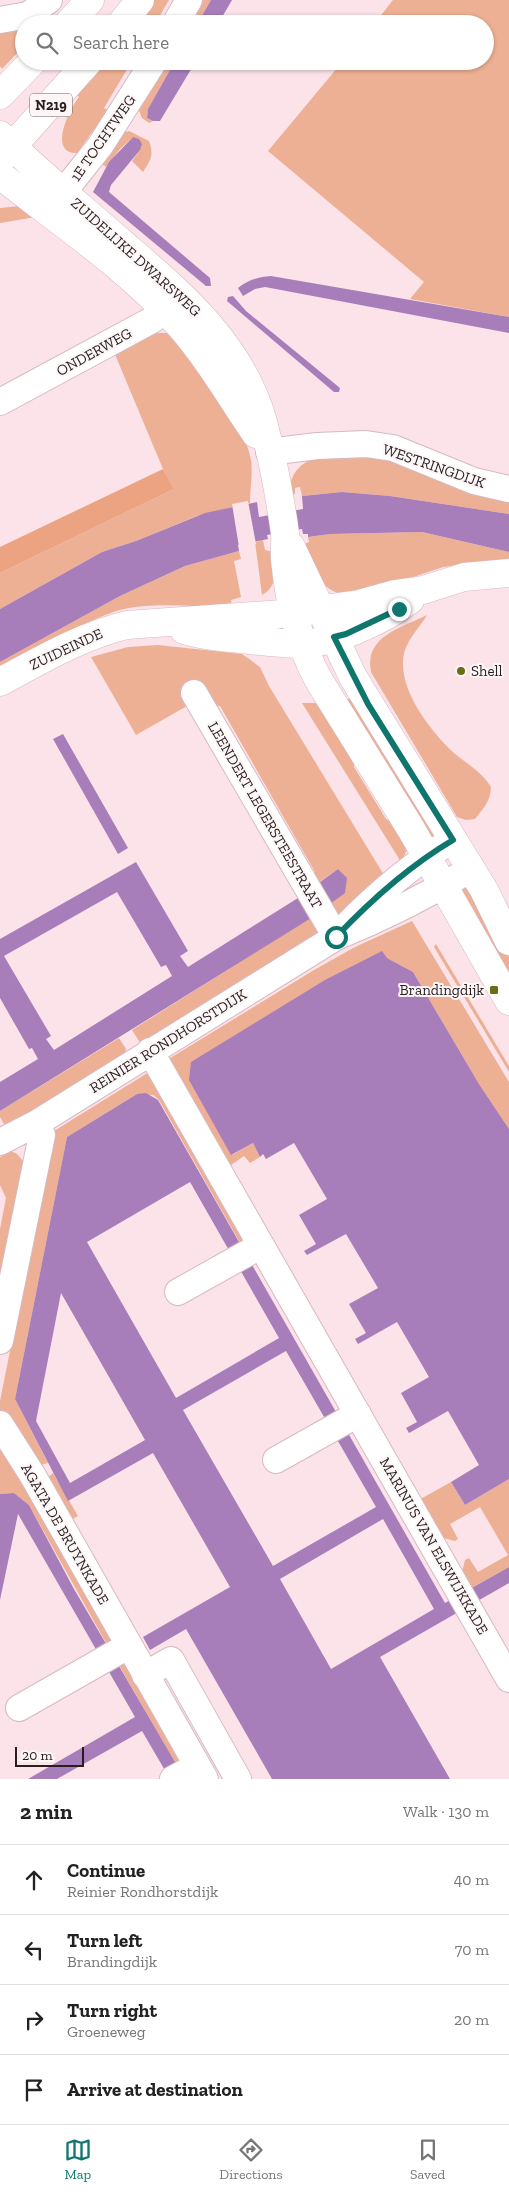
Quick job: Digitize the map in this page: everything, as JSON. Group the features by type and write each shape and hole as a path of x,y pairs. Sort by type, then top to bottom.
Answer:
{"street":[{"path":"28,15 49,0"},
{"path":"76,15 90,0"},
{"path":"128,15 140,0"},
{"path":"180,15 189,0"},
{"path":"0,20 15,17"},
{"name":"N219","path":"0,95 25,70"},
{"name":"N219","path":"4,148 80,70"},
{"name":"1E TOCHTWEG","path":"56,202 100,146 148,70"},
{"name":"ZUIDELIJKE DWARSWEG","path":"4,148 56,202 175,304 217,333 237,364 258,408 283,521 308,610"},
{"name":"ZUIDELIJKE DWARSWEG","path":"0,174 56,202"},
{"name":"ONDERWEG","path":"0,402 97,351 152,320 175,304"},
{"name":"WESTRINGDIJK","path":"269,452 317,446 366,444 393,448 474,481 509,489"},
{"path":"423,590 464,577 509,573"},
{"name":"ZUIDEINDE","path":"165,624 186,619 308,610 359,604 395,594 423,590"},
{"name":"ZUIDEINDE","path":"0,682 76,642 106,630 141,623 165,624 202,635 302,644 346,634 399,609 423,590"},
{"path":"308,610 334,637 368,704 471,869 493,907 509,941"},
{"path":"308,610 302,644 318,680 427,856 509,1001"},
{"name":"LEENDERT LEGERSTEESTRAAT","path":"194,693 331,929"},
{"name":"REINIER RONDHORSTDIJK","path":"0,1142 37,1123 150,1051 370,902 427,856 453,840"},
{"name":"REINIER RONDHORSTDIJK","path":"331,929 378,920 444,886 471,869"},
{"name":"MARINUS VAN ELSWIJKKADE","path":"150,1051 257,1248 353,1417 459,1590 509,1678"},
{"path":"0,1341 42,1135 37,1123"},
{"path":"178,1292 257,1248"},
{"path":"276,1460 353,1417"},
{"name":"AGATA DE BRUYNKADE","path":"0,1424 33,1476 124,1648 145,1675 191,1773"},
{"path":"19,1708 124,1648"},
{"path":"145,1675 171,1660 238,1779"}],"shaded area":[{"path":"153,0 169,0 160,15 141,15"},
{"path":"199,0 211,0 202,15 191,15"},
{"path":"211,0 232,0 223,15 202,15"},
{"path":"393,0 509,0 509,317 410,299 424,282 268,151 336,70 494,70 494,15 381,15"},
{"path":"15,27 15,55 2,69 0,66 0,29"},
{"path":"97,70 127,70 104,108 108,110 77,153 68,151 63,146 62,139 67,120 79,97 77,95"},
{"path":"159,70 170,70 148,109 147,118 153,121 149,123 142,118 138,108"},
{"path":"170,70 191,70 160,121 153,121 147,118 148,109"},
{"path":"129,131 149,141 151,157 143,172 132,161 140,150 133,137 120,149 106,167 101,163 121,133"},
{"path":"133,137 139,139 142,144 140,150 111,185 109,192 210,278 211,286 206,286 93,192 109,162"},
{"path":"20,206 36,217 0,223 0,208"},
{"path":"271,276 509,317 509,333 265,287 255,289 243,296 238,288 253,279"},
{"path":"233,296 246,311 340,388 339,392 334,392 227,301 228,297"},
{"path":"151,333 170,333 217,394 239,429 247,445 251,460 250,503 197,516 136,541 102,552 0,609 0,573 174,489 163,469 114,352"},
{"path":"367,452 509,500 509,514 390,496 342,492 302,496 300,487 295,488 295,494 289,494 292,480 298,469 306,462 328,455"},
{"path":"163,469 174,489 0,573 0,547"},
{"path":"342,492 390,496 509,514 509,552 422,532 330,534 308,537 308,534 303,534 302,529 267,535 268,539 238,545 239,551 185,566 120,596 0,662 0,609 102,552 136,541 205,513 257,502 259,517 303,509 302,496"},
{"path":"422,532 509,552 509,564 468,564 443,567 357,596 345,595 336,592 321,581 315,574 300,546 309,542 308,537 330,534"},
{"path":"263,540 265,550 275,552 275,576 271,587 262,595 255,542"},
{"path":"239,551 241,559 234,561 241,597 231,600 232,608 159,605 120,610 85,624 0,672 0,662 120,596 185,566"},
{"path":"427,615 405,650 403,664 405,678 416,706 435,733 454,753 479,773 491,787 491,792 484,808 475,819 466,820 457,817 371,672 370,660 373,650 379,642 396,629"},
{"path":"158,645 242,654 260,667 269,686 387,880 340,918 328,906 338,869 315,885 309,876 315,872 220,706 187,706 136,735 91,657 128,647"},
{"path":"356,697 435,835 433,839 429,840 339,701"},
{"path":"302,703 321,703 354,749 354,767 386,819 401,826 407,850 401,862"},
{"path":"63,734 128,848 118,854 53,739"},
{"path":"136,862 188,951 180,956 188,967 298,898 338,869 347,878 345,893 308,920 0,1111 0,1082 38,1059 32,1048 29,1049 0,998 0,939","holes":["117,892 161,967 166,965 172,976 54,1050 46,1039 51,1036 4,956"]},
{"path":"464,883 492,917 509,957 509,983 459,887"},
{"path":"315,915 319,935 146,1046 139,1041 132,1030"},
{"path":"412,921 509,1082 509,1129 479,1084 413,972 387,958 232,1155 253,1143 260,1157 250,1163 244,1156 225,1169 167,1060 314,970 355,947"},
{"path":"436,944 509,1066 509,1072 434,947"},
{"path":"382,951 387,958 413,972 479,1084 509,1129 509,1479 465,1505 451,1482 479,1465 448,1411 409,1433 406,1428 417,1422 401,1393 429,1377 397,1322 358,1344 355,1339 366,1333 349,1304 378,1288 346,1234 307,1255 304,1251 316,1244 299,1215 327,1199 294,1143 266,1159 263,1154 260,1157 253,1143 231,1155 189,1080 191,1062 325,980"},
{"path":"119,1038 126,1049 124,1057 16,1121 4,1124 0,1117 0,1111"},
{"path":"149,1072 251,1241 243,1248 159,1100 153,1095 137,1094 67,1137 15,1399 48,1463 33,1467 0,1410 0,1401 54,1131"},
{"path":"146,1093 158,1100 445,1603 509,1567 509,1583 380,1657 450,1779 272,1779 186,1629 150,1650 143,1637 230,1587 153,1453 68,1501 15,1399 67,1137 137,1094","holes":["190,1182 279,1338 176,1398 87,1242","61,1293 145,1440 70,1483 36,1421","286,1351 376,1507 273,1566 183,1410","383,1519 434,1609 331,1669 280,1579"]},
{"path":"11,1151 17,1154 24,1162 0,1301 0,1229 6,1198 0,1185 0,1157"},
{"path":"0,1451 3,1451 118,1642 110,1650 29,1505 14,1493 0,1494"},
{"path":"53,1473 78,1516 69,1521 42,1483"},
{"path":"509,1479 509,1567 466,1591 460,1580 465,1560 469,1558 478,1572 508,1555 480,1507 450,1524 458,1539 455,1541 435,1536 415,1502 451,1482 465,1505"},
{"path":"14,1493 29,1505 74,1589 185,1779 170,1779 142,1731 57,1779 28,1779 135,1717 18,1514 0,1600 0,1494"},
{"path":"127,1657 187,1762 179,1769 116,1660"}],"pier":[{"path":"248,501 256,544 241,547 240,553 232,504"}],"place":[{"name":"Shell","path":"461,671"},
{"name":"Brandingdijk","path":"494,990"}],"route":[{"path":"336,937 370,902 427,856 453,840 368,704 334,637 346,634 399,609"}]}
